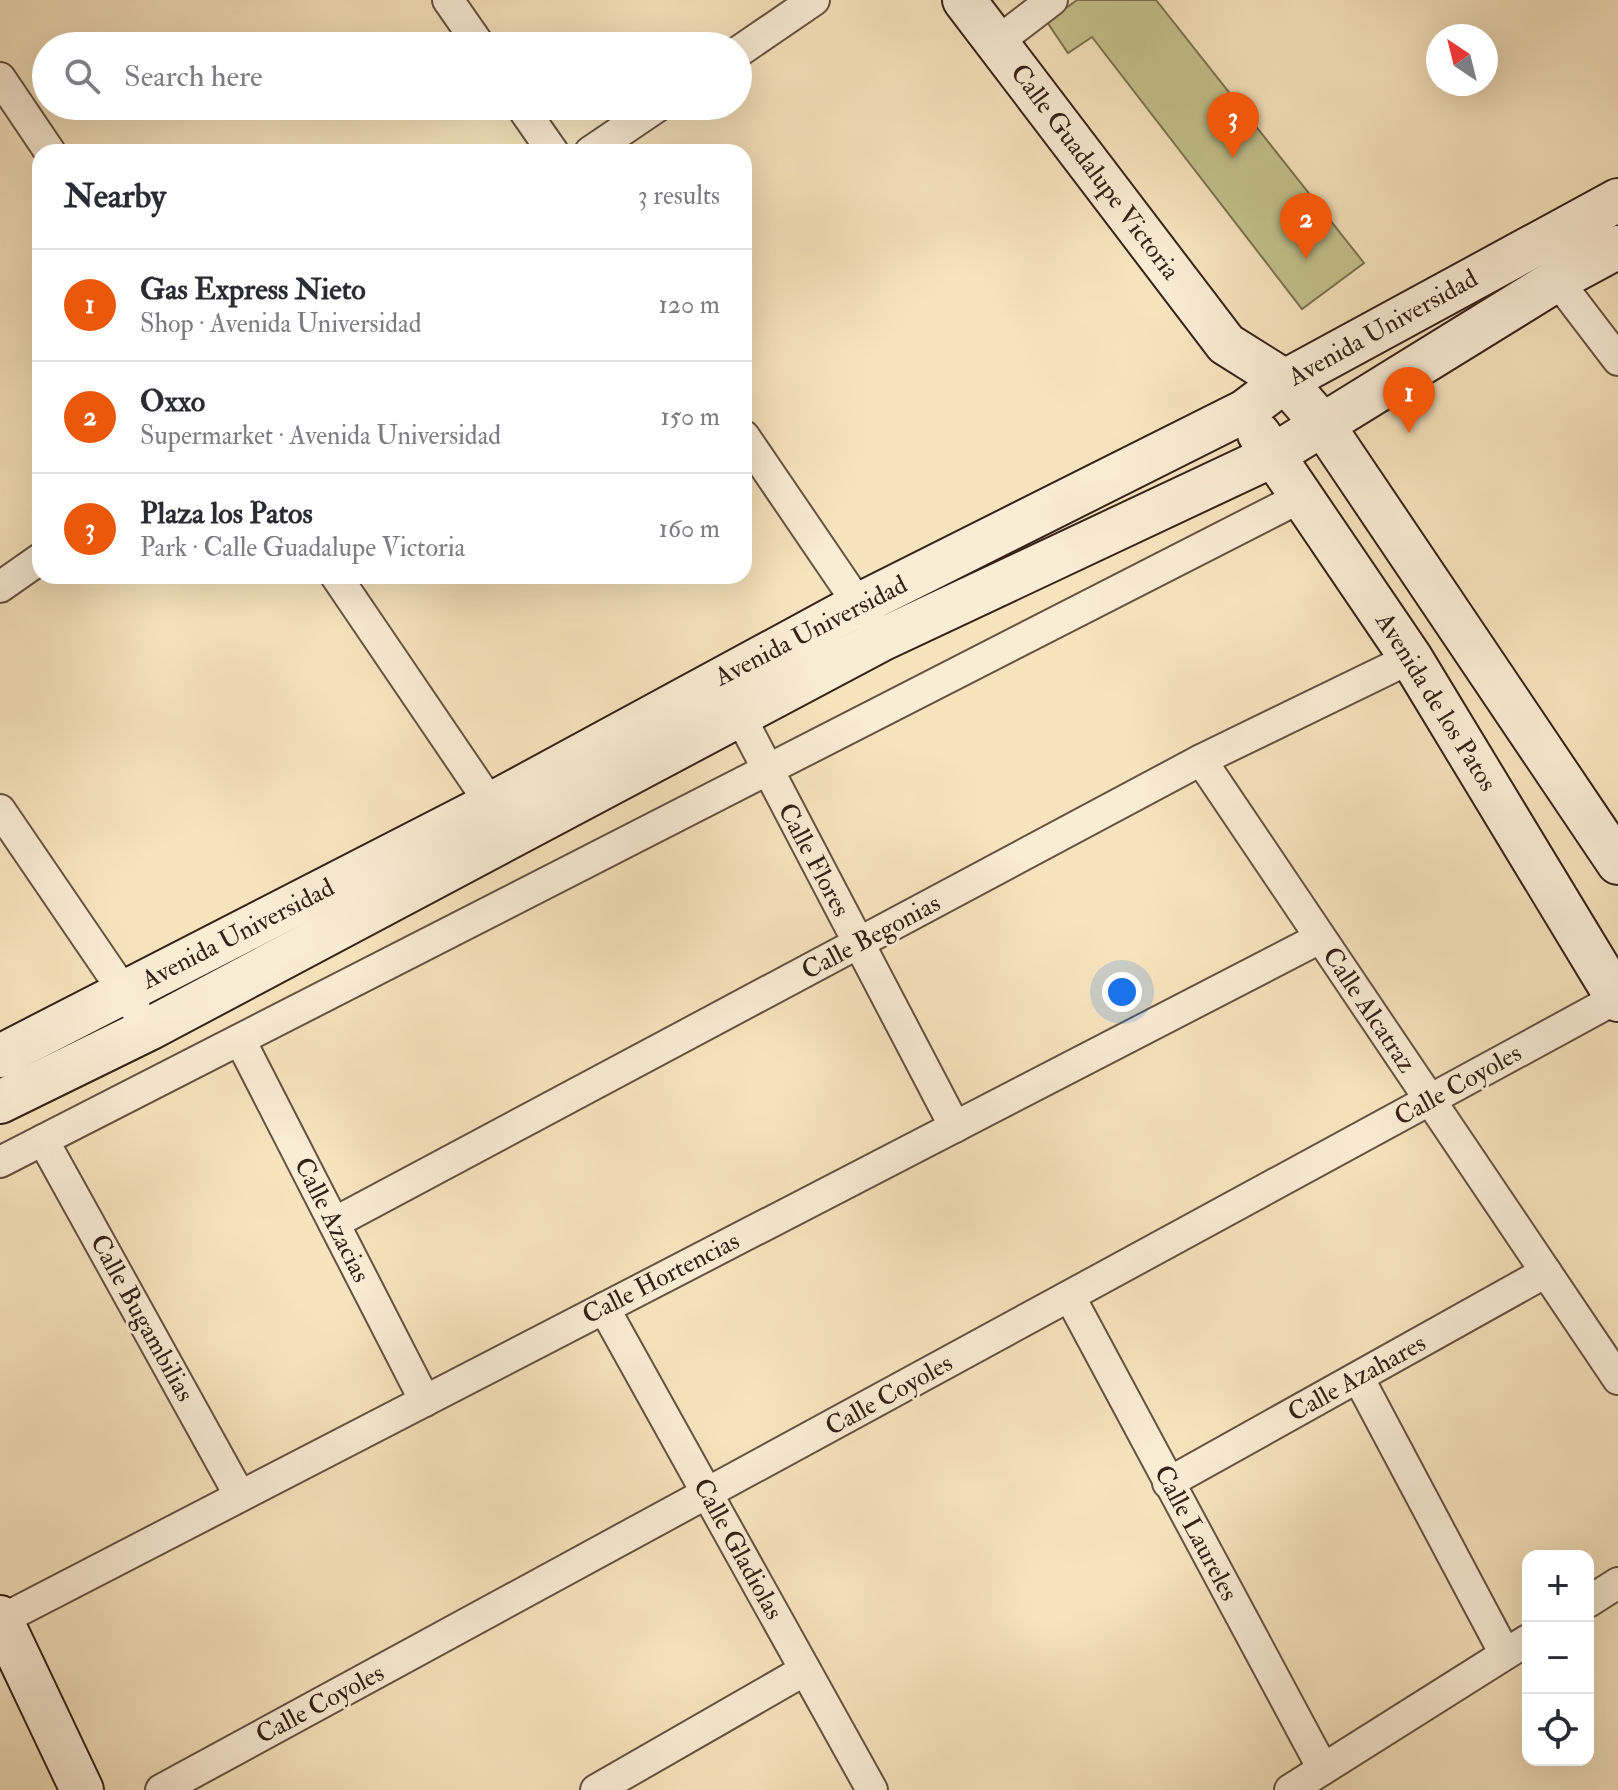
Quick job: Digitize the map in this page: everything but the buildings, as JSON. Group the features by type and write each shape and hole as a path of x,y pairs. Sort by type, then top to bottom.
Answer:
{"main road":[{"name":"Calle Guadalupe Victoria","path":"964,0 1226,344 1285,381"},
{"name":"Avenida Universidad","path":"0,1102 151,1028 502,820 719,678 1245,411 1285,381 1618,200"},
{"name":"Avenida Universidad","path":"0,1056 124,992 502,820 741,716 883,639 1272,456 1557,280 1618,247"},
{"name":"Calle Guadalupe Victoria","path":"1226,344 1245,411"},
{"path":"1285,381 1323,425 1618,863"},
{"name":"Avenida de los Patos","path":"1245,411 1272,456 1303,496 1411,658 1618,999"},
{"path":"1,1618 82,1790"}],"street":[{"path":"448,0 470,32"},
{"path":"752,42 814,0"},
{"path":"996,43 1052,0"},
{"path":"0,78 45,144"},
{"path":"531,120 547,144"},
{"path":"602,144 637,120"},
{"path":"1557,280 1618,360"},
{"path":"752,448 883,639"},
{"path":"0,1162 1303,496"},
{"path":"0,587 32,565"},
{"path":"341,584 502,820"},
{"name":"Calle Begonias","path":"334,1223 1201,760 1411,658"},
{"name":"Calle Flores","path":"719,678 955,1127"},
{"name":"Calle Alcatraz","path":"1201,760 1618,1379"},
{"path":"0,810 151,1028"},
{"name":"Calle Hortencias","path":"1,1618 1320,938"},
{"name":"Calle Coyoles","path":"161,1790 1618,999"},
{"name":"Calle Azacias","path":"240,1040 425,1401"},
{"name":"Calle Bugambilias","path":"43,1140 240,1496"},
{"name":"Calle Azahares","path":"1168,1483 1546,1272"},
{"name":"Calle Laureles","path":"1070,1297 1323,1769"},
{"name":"Calle Gladiolas","path":"604,1308 872,1790"},
{"path":"1290,1790 1517,1647 1359,1379"},
{"path":"1594,1598 1618,1583"},
{"path":"605,1788 805,1670"}],"shaded area":[{"path":"1077,0 1156,0 1364,263 1302,309 1092,37 1068,53 1047,22"}],"place":[{"name":"Plaza los Patos","path":"1233,158"},
{"name":"Oxxo","path":"1306,259"},
{"name":"Gas Express Nieto","path":"1409,433"}]}
